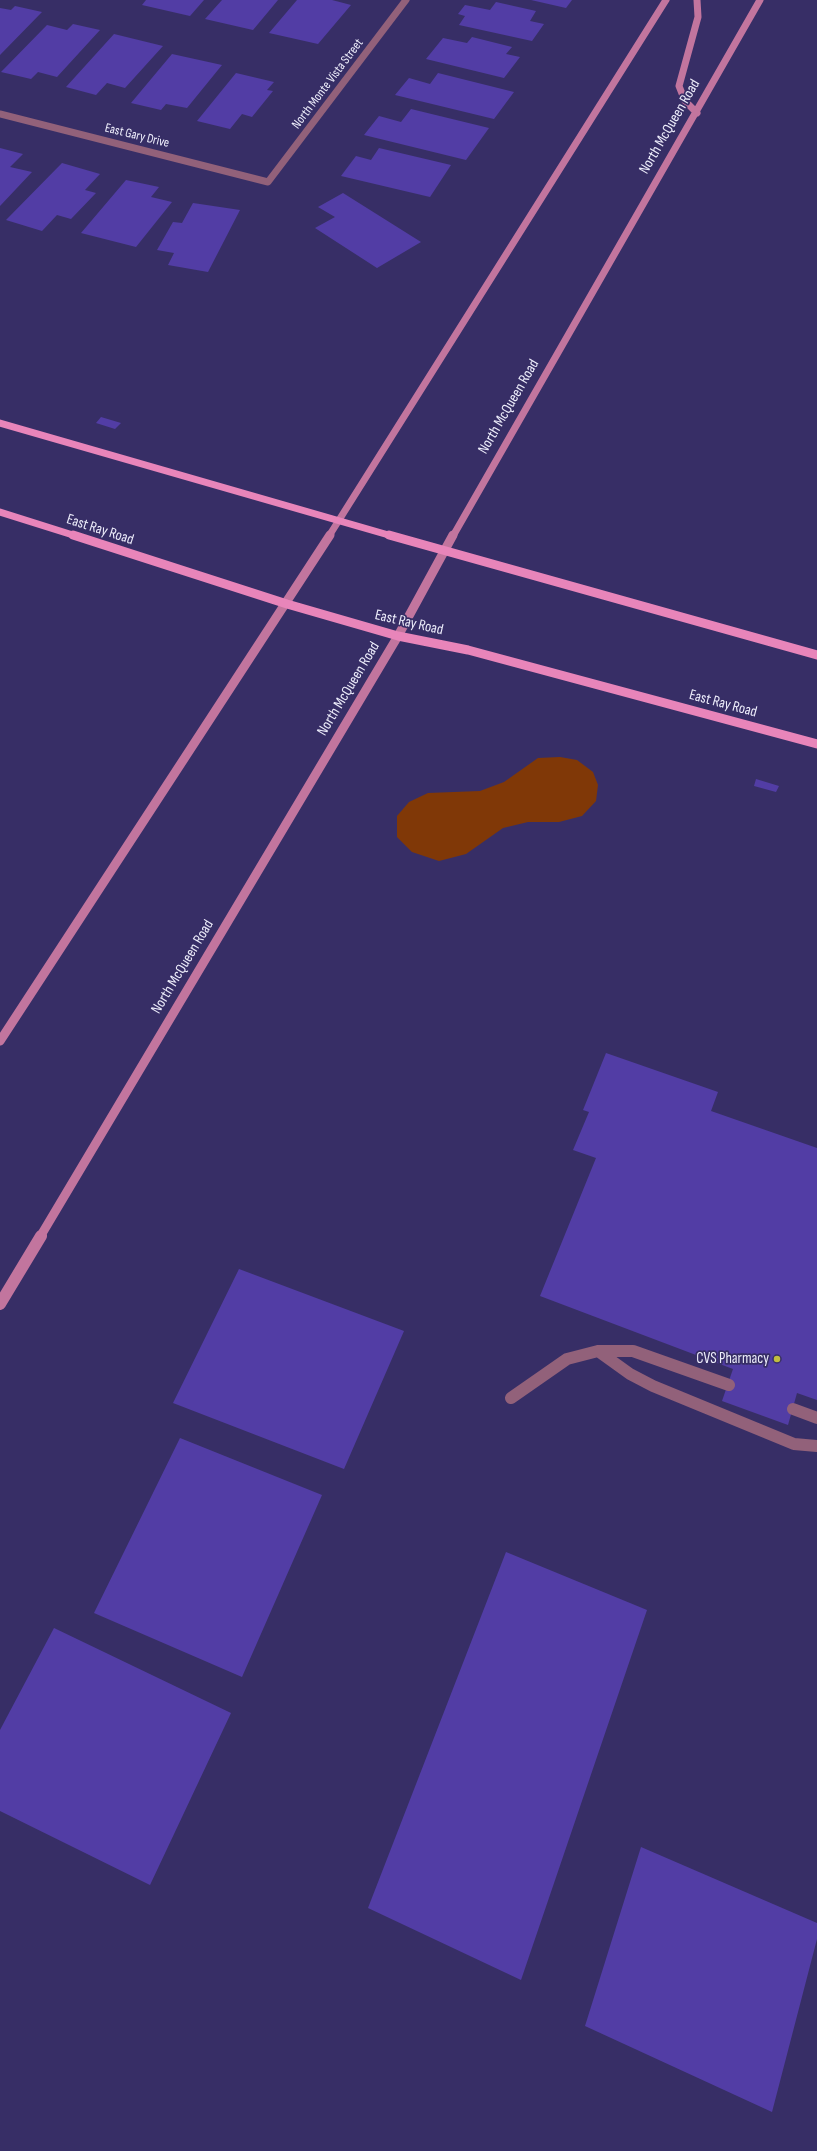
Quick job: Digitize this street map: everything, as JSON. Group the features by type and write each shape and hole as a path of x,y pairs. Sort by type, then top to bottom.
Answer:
{"main road":[{"path":"0,1041 287,604 666,0"},
{"path":"697,0 698,17 678,86 680,95 685,103 697,112"},
{"name":"North McQueen Road","path":"0,1304 398,636 444,551 760,0"},
{"path":"0,423 338,521 817,655"},
{"name":"East Ray Road","path":"0,512 287,604 398,636 468,650 817,744"}],"street":[{"name":"North Monte Vista Street","path":"268,182 406,0"},
{"name":"East Gary Drive","path":"0,114 268,182"},
{"path":"598,1351 630,1374 653,1386 794,1444 817,1446"},
{"path":"511,1398 568,1359 598,1351 633,1351 729,1385"},
{"path":"793,1409 817,1418"}],"shaded area":[{"path":"560,757 577,760 593,772 598,785 596,801 582,816 559,822 528,822 503,828 466,854 439,861 412,852 397,837 397,816 409,802 428,793 480,791 504,782 538,758"}],"building":[{"path":"146,0 204,0 190,16 142,5"},
{"path":"222,0 278,0 253,30 205,19"},
{"path":"297,0 332,0 351,5 318,44 269,33"},
{"path":"531,0 572,0 566,8"},
{"path":"496,2 536,11 530,21 544,24 532,41 459,25 465,16 458,14 465,5 490,10"},
{"path":"15,6 42,12 0,55 0,8 11,10"},
{"path":"73,24 100,30 57,77 38,72 31,79 1,72 47,25 67,30"},
{"path":"114,34 163,46 125,88 107,83 96,95 66,87"},
{"path":"472,37 512,47 506,54 520,57 504,78 426,59 443,38 467,43"},
{"path":"172,54 222,65 187,108 166,104 161,110 131,103"},
{"path":"236,73 274,82 267,90 273,91 252,117 242,114 230,129 197,121"},
{"path":"438,73 514,92 494,119 395,95 409,78 430,84"},
{"path":"411,109 489,128 466,160 364,135 379,116 401,122"},
{"path":"0,148 23,154 10,167 32,172 0,206"},
{"path":"379,148 451,165 430,197 341,176 356,156 371,160"},
{"path":"62,163 100,174 85,190 96,193 71,219 57,215 42,231 6,220"},
{"path":"126,180 159,187 151,197 172,202 136,247 81,233"},
{"path":"343,193 421,242 377,268 315,228 335,217 318,207"},
{"path":"193,203 240,210 208,272 168,265 174,253 157,250 173,222 182,223"},
{"path":"101,417 121,423 115,429 96,423"},
{"path":"756,779 779,786 776,792 754,786"},
{"name":"CVS Pharmacy","path":"606,1053 718,1092 711,1111 817,1148 817,1400 797,1393 788,1425 722,1401 733,1369 540,1296 596,1158 573,1150 589,1112 583,1110"},
{"path":"239,1269 404,1331 344,1469 173,1403"},
{"path":"180,1438 322,1495 242,1677 94,1613"},
{"path":"506,1552 647,1610 521,1980 368,1908"},
{"path":"54,1628 231,1713 150,1885 0,1811 0,1730"},
{"path":"641,1847 817,1923 817,1939 772,2112 585,2026"}],"place":[{"name":"CVS Pharmacy","path":"777,1359"}]}
